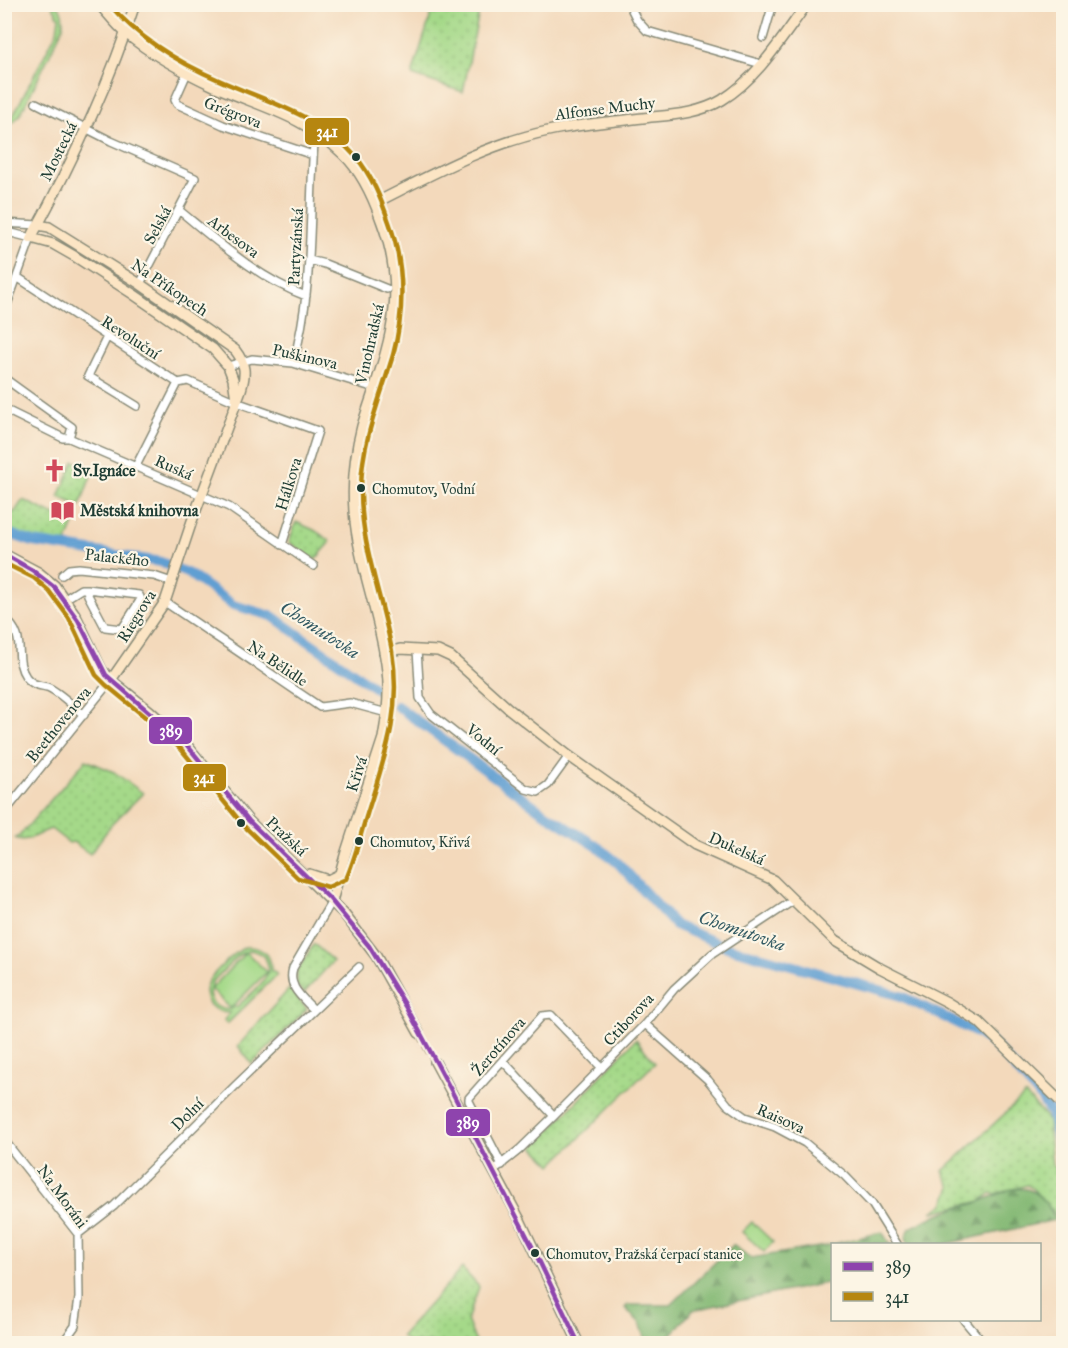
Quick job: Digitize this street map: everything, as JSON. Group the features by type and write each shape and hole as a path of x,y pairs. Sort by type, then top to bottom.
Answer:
{"street":[{"name":"Vinohradská","path":"99,4 126,33 142,46 219,88 287,114 315,130 350,161 375,203 393,259 395,290 391,327 362,428 353,487 354,512 360,545 384,653"},
{"name":"Mostecká","path":"5,326 5,310 31,238 87,129 126,33 135,4"},
{"path":"629,4 637,20 647,32 761,64"},
{"path":"763,38 773,4"},
{"name":"Alfonse Muchy","path":"375,203 466,158 529,135 564,127 674,115 709,106 733,93 748,79 807,4"},
{"name":"Grégrova","path":"187,72 175,100 177,104 223,125 313,154"},
{"path":"36,103 87,129"},
{"name":"Selská","path":"87,129 195,178 180,211 140,284"},
{"name":"Partyzánská","path":"293,363 303,325 306,296 315,130"},
{"name":"Arbesova","path":"180,211 232,253 287,289 306,296"},
{"path":"4,223 38,225"},
{"name":"Na Příkopech","path":"38,225 49,227 140,284 235,350 243,361"},
{"path":"4,231 31,238"},
{"name":"Na Příkopech","path":"31,238 53,244 133,294 213,349 228,366 237,402"},
{"path":"309,260 325,264 387,289"},
{"name":"Revoluční","path":"17,277 178,383 188,381 237,402 318,431"},
{"path":"4,282 13,286"},
{"path":"106,337 88,376 137,406"},
{"name":"Puškinova","path":"228,366 243,361 262,359 293,363 375,388"},
{"path":"202,494 245,377 243,361"},
{"path":"4,378 72,427 69,438"},
{"path":"136,466 178,383"},
{"name":"Ruská","path":"4,410 63,438 69,438 202,494"},
{"name":"Hálkova","path":"282,545 318,431"},
{"name":"Hálkova","path":"202,494 230,507 314,566"},
{"name":"Riegrova","path":"111,680 165,602 202,494"},
{"path":"4,554 38,572 55,586 75,614 102,670 111,680"},
{"path":"4,563 46,578"},
{"name":"Palackého","path":"62,575 69,569 79,568 173,578"},
{"path":"65,599 81,589 87,589 139,595 141,598 122,629 105,627 87,589"},
{"name":"Na Bělidle","path":"165,602 320,707 350,703 387,713"},
{"path":"4,618 17,631 24,675 30,682 49,687 84,715"},
{"name":"Dukelská","path":"384,653 400,649 438,651 451,657 509,710 569,756 695,845 773,880 835,941 980,1022 1064,1105"},
{"name":"Vodní","path":"417,650 420,698 431,714 526,789 538,792 548,785 569,756"},
{"name":"Křivá","path":"332,901 383,738 388,693 384,653"},
{"name":"Beethovenova","path":"5,811 111,680"},
{"name":"Pražská","path":"111,680 186,744 248,820 332,901 375,956 419,1033"},
{"path":"303,872 328,880 340,874"},
{"name":"Ctiborova","path":"498,1168 602,1068 645,1024 674,989 712,954 794,900"},
{"path":"314,1010 292,986 291,976 293,968 332,901"},
{"name":"Dolní","path":"78,1234 114,1206 359,967"},
{"name":"Žerotínova","path":"498,1168 469,1098 542,1016 551,1016 602,1068"},
{"name":"Raisova","path":"645,1024 708,1080 728,1105 745,1117 775,1128 805,1143 845,1176 872,1204 896,1243"},
{"path":"503,1061 554,1116"},
{"path":"435,1062 498,1168 579,1344"},
{"name":"Na Moráni","path":"4,1140 78,1234 79,1298 75,1326 62,1344"},
{"path":"4,1155 10,1149"},
{"path":"965,1321 984,1344"}],"green space":[{"path":"52,5 60,7 63,27 20,115 5,126 5,121 9,119 5,113 10,115 9,118 14,114 57,31 59,17"},
{"path":"434,5 451,5 479,12 463,92 412,75"},
{"path":"74,461 93,470 80,506 59,497"},
{"path":"23,500 74,524 67,541 68,546 41,542 5,530 5,507 14,513"},
{"path":"296,522 329,540 330,543 315,560 289,542"},
{"path":"86,760 114,772 143,793 112,824 90,854 73,842 69,843 51,829 29,839 15,838 20,835"},
{"path":"314,944 333,961 304,993 297,986 297,971"},
{"path":"252,947 261,950 270,961 271,972 277,975 227,1024 224,1020 230,1013 218,1011 209,1004 205,988 217,970 242,949","holes":["251,950 265,958 268,967 267,973 260,986 238,1006 231,1008 267,972 246,952","246,952 211,989 231,1009 220,1008 212,1002 209,995 212,982 239,955"]},
{"path":"289,989 307,1009 252,1064 238,1046"},
{"path":"636,1039 655,1063 552,1165 534,1147"},
{"path":"1025,1095 1048,1121 1052,1165 1063,1178 1063,1223 1027,1185 995,1194 991,1193 981,1201 932,1212 944,1204 951,1187 943,1171"},
{"path":"1011,1189 1031,1190 1048,1206 1055,1220 950,1243 908,1243 906,1237 910,1228 936,1215 974,1204"},
{"path":"752,1222 773,1242 764,1252 742,1232"},
{"path":"882,1232 889,1243 837,1243"},
{"path":"831,1244 831,1282 693,1310 664,1343 647,1343 640,1323 625,1308 628,1305 671,1305 733,1245 751,1258"},
{"path":"462,1268 479,1287 467,1320 476,1343 409,1343 401,1336"}],"waterway":[{"name":"Chomutovka","path":"4,532 33,542 161,562 189,574 233,605 272,616 377,689"},
{"name":"Chomutovka","path":"397,706 543,812 598,847 618,863 675,925 727,947 901,996 977,1033 992,1043 1038,1094 1051,1113 1064,1166"}],"tunnel":[{"path":"419,1033 435,1062"}],"transit line":[{"name":"341","path":"4,563 34,578 49,591 69,618 96,675 181,749 243,825 298,878 328,887 346,879 385,753 395,694 392,651 364,529 361,487 368,436 393,355 400,321 402,288 394,239 383,205 371,180 362,164 342,143 310,120 205,74 175,58 133,28 109,4"},
{"name":"389","path":"4,554 32,570 54,587 78,620 106,675 186,744 249,821 330,899 369,946 406,1006 451,1090 533,1248 579,1344"}],"place":[{"name":"Sv.Ignáce","path":"55,470"},
{"name":"Chomutov, Vodní","path":"361,488"},
{"name":"Městská knihovna","path":"62,510"},
{"name":"Chomutov, Křivá","path":"359,841"},
{"name":"Chomutov, Pražská čerpací stanice","path":"535,1253"}]}
